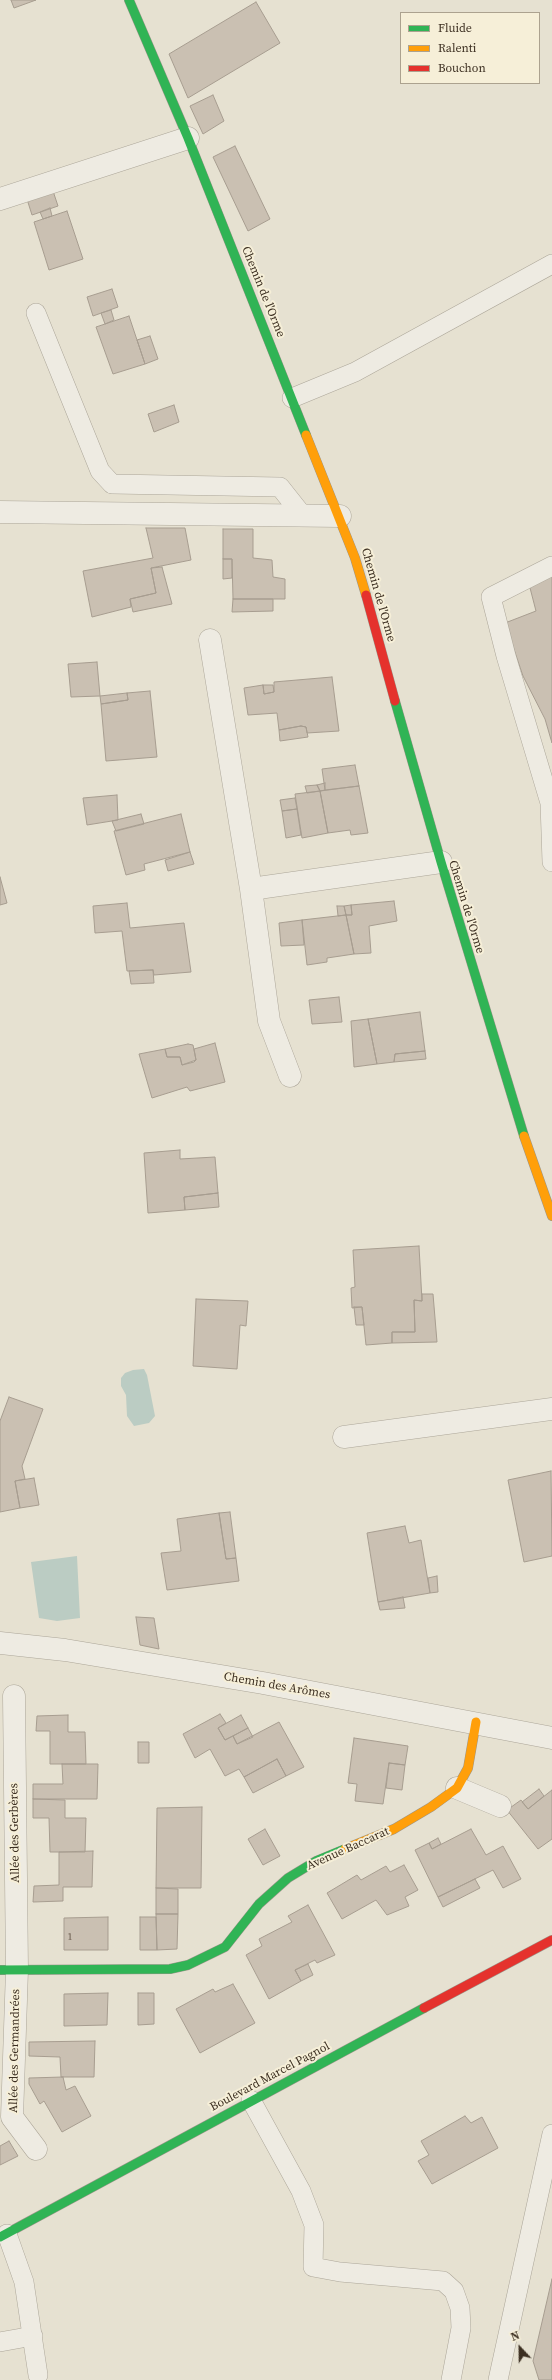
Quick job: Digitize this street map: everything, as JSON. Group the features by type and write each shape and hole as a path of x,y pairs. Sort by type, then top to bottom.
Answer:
{"street":[{"name":"Chemin de l'Orme","path":"129,0 188,138 340,516 355,558 440,862 511,1097 552,1216"},
{"path":"0,199 188,138"},
{"path":"0,512 340,516"},
{"path":"210,640 251,889 269,1021 290,1076"},
{"path":"251,889 440,862"},
{"path":"344,1437 552,1409"},
{"name":"Chemin des Arômes","path":"0,1643 65,1650 264,1683 476,1722 552,1738"},
{"name":"Allée des Gerbères","path":"8,1970 14,1696"},
{"name":"Avenue Baccarat","path":"8,1970 170,1969 188,1965 225,1947 259,1904 288,1878 316,1861 394,1828 431,1808 457,1788 468,1768 476,1722"},
{"path":"457,1788 500,1806"},
{"name":"Boulevard Marcel Pagnol","path":"4,2235 251,2100 552,1940"},
{"name":"Allée des Germandrées","path":"8,1970 12,2117 36,2149"}],"lane":[{"path":"292,398 355,372 552,264"},
{"path":"36,313 100,471 112,484 280,487 303,516"},
{"path":"552,566 491,597 506,656 550,803 552,862"},
{"path":"251,2100 301,2191 314,2225 313,2267 340,2272 443,2281 454,2292 460,2308 461,2328 451,2380"},
{"path":"498,2380 552,2134"},
{"path":"4,2235 24,2282 38,2375"},
{"path":"0,2342 33,2336"}],"shaded area":[{"path":"144,1369 147,1375 155,1416 149,1423 134,1426 127,1416 126,1395 121,1386 121,1378 125,1373 133,1370"},
{"path":"77,1556 80,1618 57,1621 39,1618 31,1562"}],"building":[{"path":"11,0 36,0 14,8"},
{"path":"256,2 280,43 188,98 169,54"},
{"path":"213,95 224,121 203,134 190,106"},
{"path":"235,146 270,219 248,231 213,157"},
{"path":"52,188 58,206 32,215 26,196"},
{"path":"50,208 52,216 43,219 40,212"},
{"path":"67,211 83,259 49,270 34,222"},
{"path":"112,289 118,307 93,316 87,297"},
{"path":"111,310 114,320 105,324 101,313"},
{"path":"129,316 145,364 113,374 96,327"},
{"path":"150,336 158,359 145,364 137,340"},
{"path":"174,405 179,422 154,432 148,414"},
{"path":"146,528 185,528 191,560 151,568 156,593 130,599 131,607 92,617 83,571 153,558"},
{"path":"223,529 253,529 253,558 272,560 273,577 285,579 285,599 233,599 232,559 223,559"},
{"path":"223,559 232,559 232,578 223,579"},
{"path":"162,567 172,604 133,612 130,599 156,593 151,568"},
{"path":"552,575 552,743 545,719 523,676 505,623 536,611 529,584"},
{"path":"233,599 273,599 273,611 232,612"},
{"path":"97,662 100,696 71,697 68,664"},
{"path":"332,677 339,731 307,733 306,727 301,726 279,730 277,713 248,715 244,688 263,685 264,694 274,692 274,682"},
{"path":"263,685 273,685 274,692 264,694"},
{"path":"150,691 157,757 106,761 101,704 128,700 127,693"},
{"path":"127,693 128,700 101,704 100,696"},
{"path":"301,726 306,727 308,737 280,741 279,730"},
{"path":"355,765 359,786 325,790 322,769"},
{"path":"325,783 325,790 320,791 317,785"},
{"path":"317,785 320,791 307,793 305,786"},
{"path":"359,786 368,833 351,835 350,830 328,833 320,791"},
{"path":"320,791 328,833 302,838 295,794"},
{"path":"117,795 118,820 87,825 83,798"},
{"path":"295,798 297,809 282,811 280,800"},
{"path":"297,809 301,835 286,838 282,811"},
{"path":"141,814 144,824 116,831 112,821"},
{"path":"181,814 190,852 144,864 145,870 126,875 114,831"},
{"path":"190,852 194,864 168,871 165,860"},
{"path":"0,877 7,903 0,905"},
{"path":"394,901 397,921 369,926 371,953 354,954 346,915 352,915 351,905"},
{"path":"127,903 130,928 184,923 191,972 154,975 153,970 127,971 122,931 95,933 93,906"},
{"path":"351,905 352,915 346,915 344,906"},
{"path":"337,906 344,906 346,915 338,916"},
{"path":"346,915 354,954 327,958 327,962 307,965 302,920"},
{"path":"302,920 304,945 281,946 279,923"},
{"path":"153,970 154,983 131,984 129,971"},
{"path":"339,997 342,1022 312,1024 309,1000"},
{"path":"420,1012 425,1051 395,1054 394,1062 377,1064 368,1019"},
{"path":"368,1019 377,1064 354,1067 351,1021"},
{"path":"215,1043 225,1082 190,1091 187,1087 152,1098 139,1054 165,1049 167,1057 180,1057 182,1065 196,1060 194,1049"},
{"path":"188,1044 193,1045 196,1060 194,1062 182,1065 180,1057 167,1057 165,1049"},
{"path":"425,1051 426,1059 394,1062 395,1054"},
{"path":"180,1150 180,1159 215,1157 218,1193 184,1197 185,1210 148,1213 144,1153"},
{"path":"218,1193 219,1207 185,1210 184,1197"},
{"path":"419,1246 422,1301 414,1300 415,1332 392,1332 392,1343 366,1345 362,1307 352,1308 351,1288 355,1287 353,1250"},
{"path":"422,1294 433,1294 437,1342 392,1343 392,1332 415,1332 414,1300 422,1301"},
{"path":"196,1299 248,1301 246,1326 240,1325 237,1369 193,1366"},
{"path":"354,1307 362,1307 364,1325 356,1325"},
{"path":"9,1397 43,1409 22,1466 25,1479 15,1481 20,1508 0,1512 0,1421"},
{"path":"551,1471 552,1556 524,1562 508,1480"},
{"path":"34,1478 39,1505 20,1508 15,1481"},
{"path":"230,1512 236,1558 226,1559 219,1513"},
{"path":"219,1513 226,1559 236,1558 239,1581 167,1590 161,1553 181,1551 177,1519"},
{"path":"405,1526 409,1543 421,1540 430,1593 378,1602 367,1533"},
{"path":"437,1576 438,1592 430,1593 428,1578"},
{"path":"403,1597 405,1608 380,1610 378,1602"},
{"path":"136,1617 154,1618 159,1649 140,1645"},
{"path":"220,1714 226,1723 218,1728 225,1740 233,1736 237,1744 279,1722 304,1767 286,1776 277,1759 244,1777 239,1769 225,1776 210,1749 195,1758 183,1734"},
{"path":"68,1715 68,1732 85,1732 86,1764 50,1764 50,1731 36,1731 37,1716"},
{"path":"241,1715 248,1728 225,1740 218,1728"},
{"path":"248,1728 253,1737 237,1744 233,1736"},
{"path":"354,1738 408,1746 405,1765 389,1763 383,1804 355,1801 357,1784 348,1783"},
{"path":"138,1742 149,1742 149,1763 138,1763"},
{"path":"277,1759 286,1776 253,1793 244,1777"},
{"path":"389,1763 405,1765 402,1790 386,1788"},
{"path":"62,1764 98,1764 97,1799 33,1799 33,1784 63,1784"},
{"path":"539,1789 544,1796 528,1809 522,1802"},
{"path":"552,1790 552,1839 538,1849 507,1810 521,1800 528,1809"},
{"path":"33,1799 65,1800 65,1818 86,1818 85,1852 50,1852 49,1818 33,1818"},
{"path":"202,1807 201,1888 156,1888 157,1808"},
{"path":"265,1829 280,1856 263,1865 248,1839"},
{"path":"471,1829 486,1855 503,1846 521,1879 503,1888 493,1870 438,1897 415,1850 429,1843 432,1849"},
{"path":"438,1838 441,1844 432,1849 429,1843"},
{"path":"93,1851 92,1887 63,1887 63,1901 33,1902 34,1886 59,1885 59,1852"},
{"path":"404,1865 418,1890 405,1897 409,1906 387,1915 376,1900 342,1919 327,1893 357,1875 361,1880 386,1866 390,1872"},
{"path":"475,1879 480,1888 443,1907 438,1897"},
{"path":"156,1888 178,1889 178,1914 156,1914"},
{"path":"308,1905 335,1955 317,1963 315,1960 295,1970 301,1981 269,1999 246,1955 262,1946 259,1939 292,1922 288,1916"},
{"path":"156,1914 178,1914 177,1949 157,1950"},
{"path":"108,1917 108,1950 64,1950 64,1918"},
{"path":"140,1917 156,1917 157,1950 140,1950"},
{"path":"308,1964 313,1975 301,1981 295,1970"},
{"path":"233,1984 255,2023 200,2053 176,2009 213,1989 215,1992"},
{"path":"108,1993 107,2025 64,2026 64,1994"},
{"path":"138,1993 154,1993 154,2024 138,2025"},
{"path":"95,2041 94,2077 61,2077 60,2057 29,2056 29,2042"},
{"path":"63,2077 66,2090 75,2086 91,2116 62,2132 44,2101 40,2104 29,2084 29,2078"},
{"path":"465,2116 471,2123 482,2117 498,2148 432,2184 418,2161 429,2155 421,2141"},
{"path":"9,2141 18,2156 0,2165 0,2146"},
{"path":"552,2279 552,2380 539,2380 533,2361"}],"traffic: fast":[{"path":"129,0 188,138 306,435"},
{"path":"395,701 441,862 524,1136"},
{"path":"0,1970 170,1969 188,1965 225,1947 259,1904 288,1878 316,1861 345,1849"},
{"path":"0,2237 424,2008"}],"traffic: slow":[{"path":"306,435 355,558 366,595"},
{"path":"524,1136 552,1216"},
{"path":"345,1849 394,1829 431,1807 457,1788 468,1768 476,1722"}],"traffic: jam":[{"path":"366,595 395,701"},
{"path":"424,2008 552,1940"}]}
